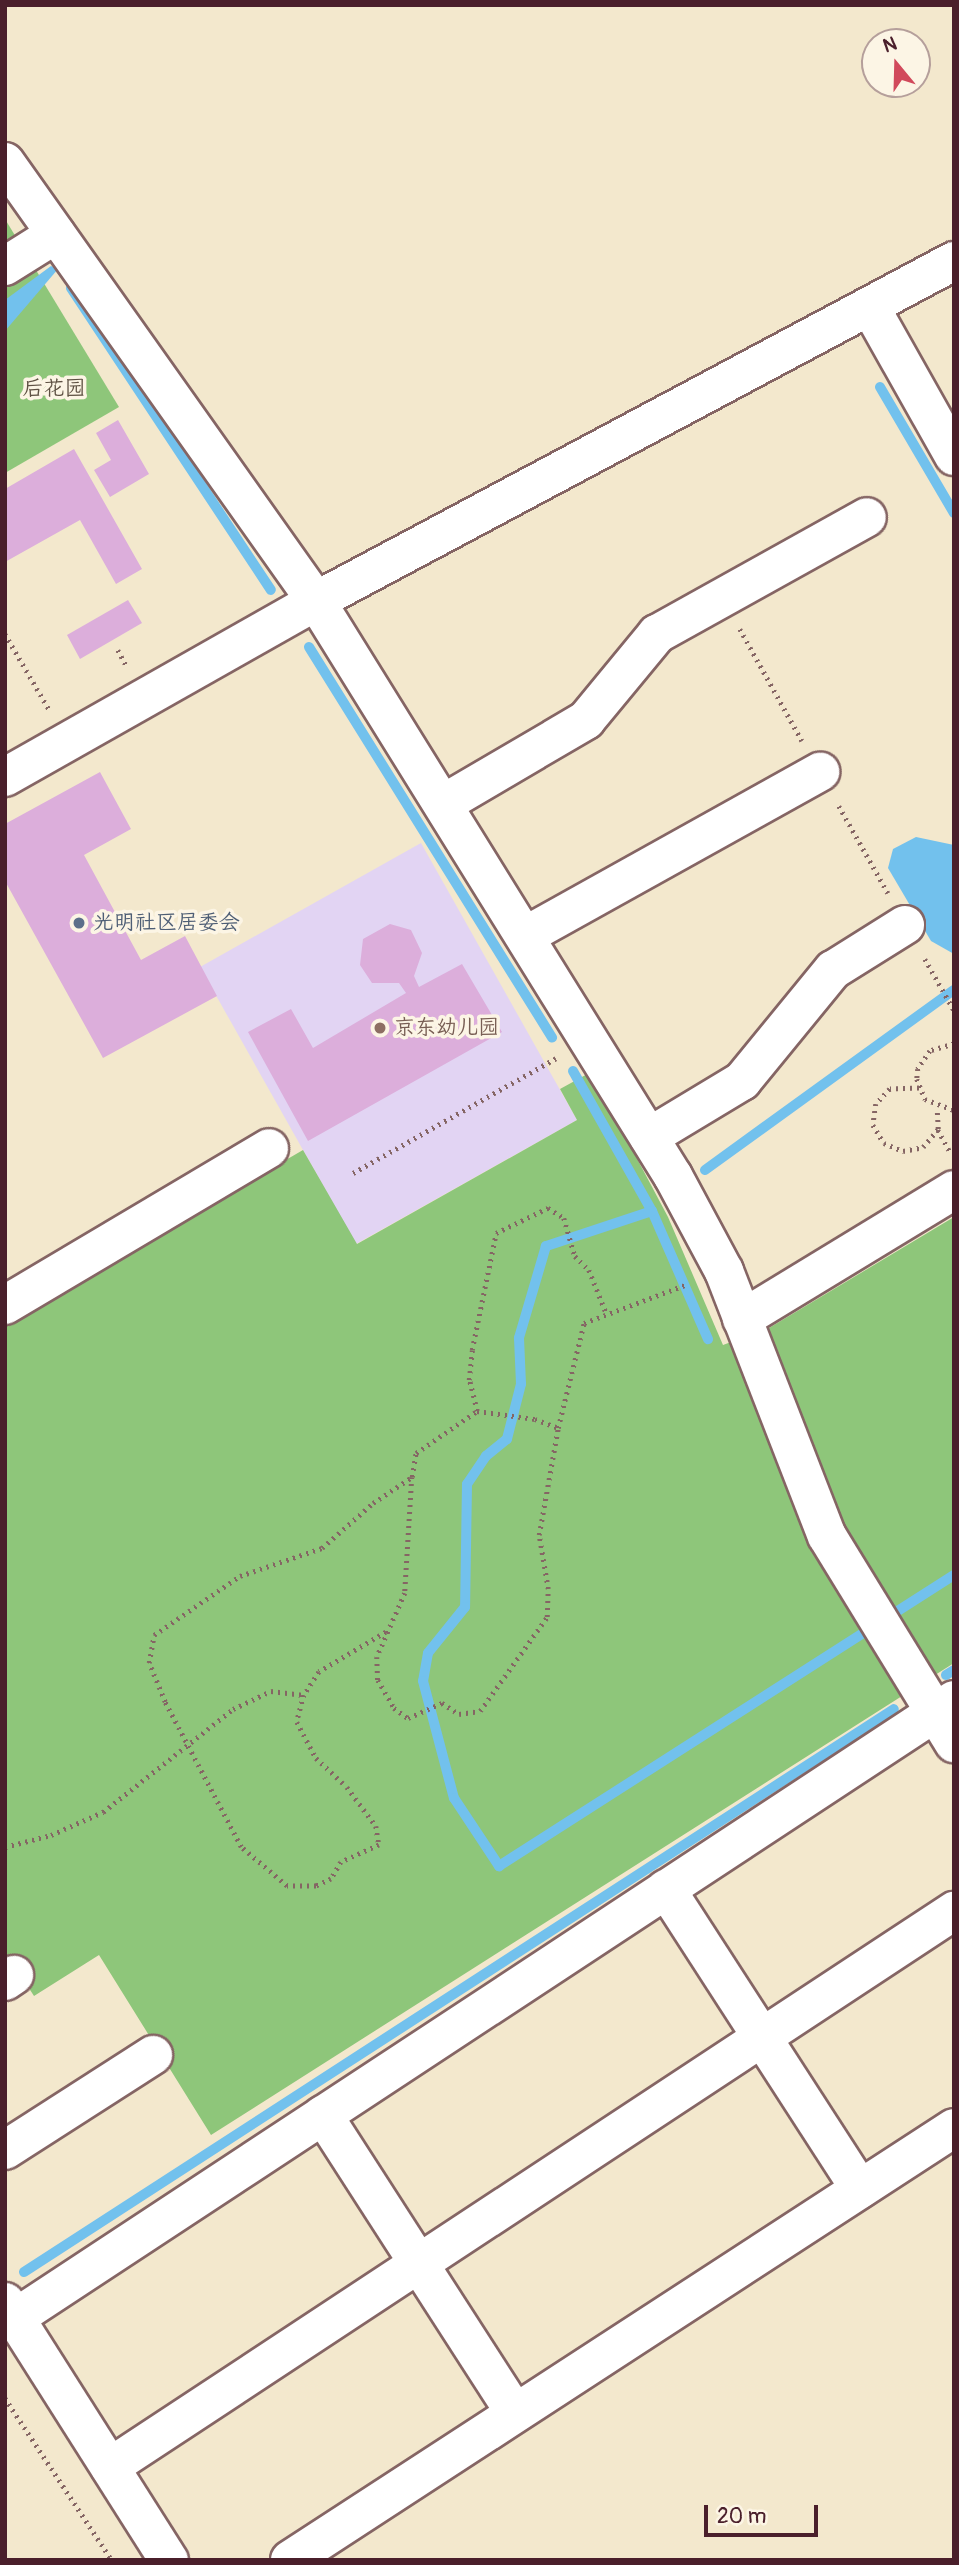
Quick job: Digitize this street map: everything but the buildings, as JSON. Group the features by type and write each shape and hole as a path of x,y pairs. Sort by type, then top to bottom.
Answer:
{"street":[{"path":"5,162 316,601 649,1137 724,1270 827,1536 879,1623 947,1719 666,1889 323,2115 10,2310 169,2560"},
{"path":"5,266 56,234"},
{"path":"5,777 316,601 954,261"},
{"path":"870,307 954,456"},
{"path":"443,804 586,720 657,634 867,517"},
{"path":"525,936 820,772"},
{"path":"649,1137 742,1081 833,970 905,925"},
{"path":"5,1305 269,1148"},
{"path":"742,1319 954,1190"},
{"path":"666,1889 860,2189"},
{"path":"110,2467 954,1911"},
{"path":"5,2150 153,2055"},
{"path":"323,2115 515,2413"},
{"path":"290,2560 954,2128"}],"path":[{"path":"5,634 67,743"},
{"path":"938,982 953,1009"},
{"path":"353,1173 588,1040"},
{"path":"954,1044 940,1045 923,1058 918,1069 919,1088 937,1108 938,1129 954,1157"},
{"path":"919,1088 900,1086 882,1096 873,1115 877,1135 892,1149 914,1151 932,1139 938,1129"},
{"path":"937,1108 954,1110"},
{"path":"477,1411 469,1380 472,1350 496,1233 548,1208 565,1223 574,1253 589,1270 607,1315"},
{"path":"558,1428 528,1418 477,1411 416,1453 412,1476 405,1593 377,1657 378,1680 394,1708 408,1718 442,1703 459,1714 480,1711 547,1617 548,1589 540,1535 558,1428 584,1323 670,1290"},
{"path":"386,1632 319,1672 304,1695 298,1722 304,1740 376,1826 379,1845 341,1862 331,1879 316,1886 287,1886 241,1847 187,1745 149,1662 154,1635 240,1576 322,1548 373,1503 412,1476"},
{"path":"5,1847 51,1835 103,1812 233,1709 271,1692 304,1695"},
{"path":"5,2398 112,2560"}],"shaded area":[{"name":"京东幼儿园","path":"421,843 577,1120 356,1244 200,967"}],"green space":[{"name":"后花园","path":"5,219 119,407 5,473"},
{"path":"591,1072 668,1217 723,1345 769,1328 954,1217 954,1663 211,2135 99,1955 34,1996 5,1951 5,1324 303,1150 357,1244 577,1120 560,1089"}],"water":[{"path":"51,266 58,269 5,331 5,300"},
{"path":"916,837 954,845 954,954 931,941 888,868 893,849"}],"waterway":[{"path":"71,288 271,590"},
{"path":"880,387 954,513"},
{"path":"309,647 552,1037"},
{"path":"705,1170 954,990"},
{"path":"573,1071 652,1211 708,1339"},
{"path":"652,1211 546,1246 519,1338 521,1384 507,1439 486,1456 467,1484 465,1607 428,1653 423,1681 454,1798 499,1866 954,1575"},
{"path":"946,1675 954,1670"},
{"path":"24,2272 894,1709"}],"place":[{"name":"光明社区居委会","path":"79,923"},
{"name":"京东幼儿园","path":"380,1028"}]}
